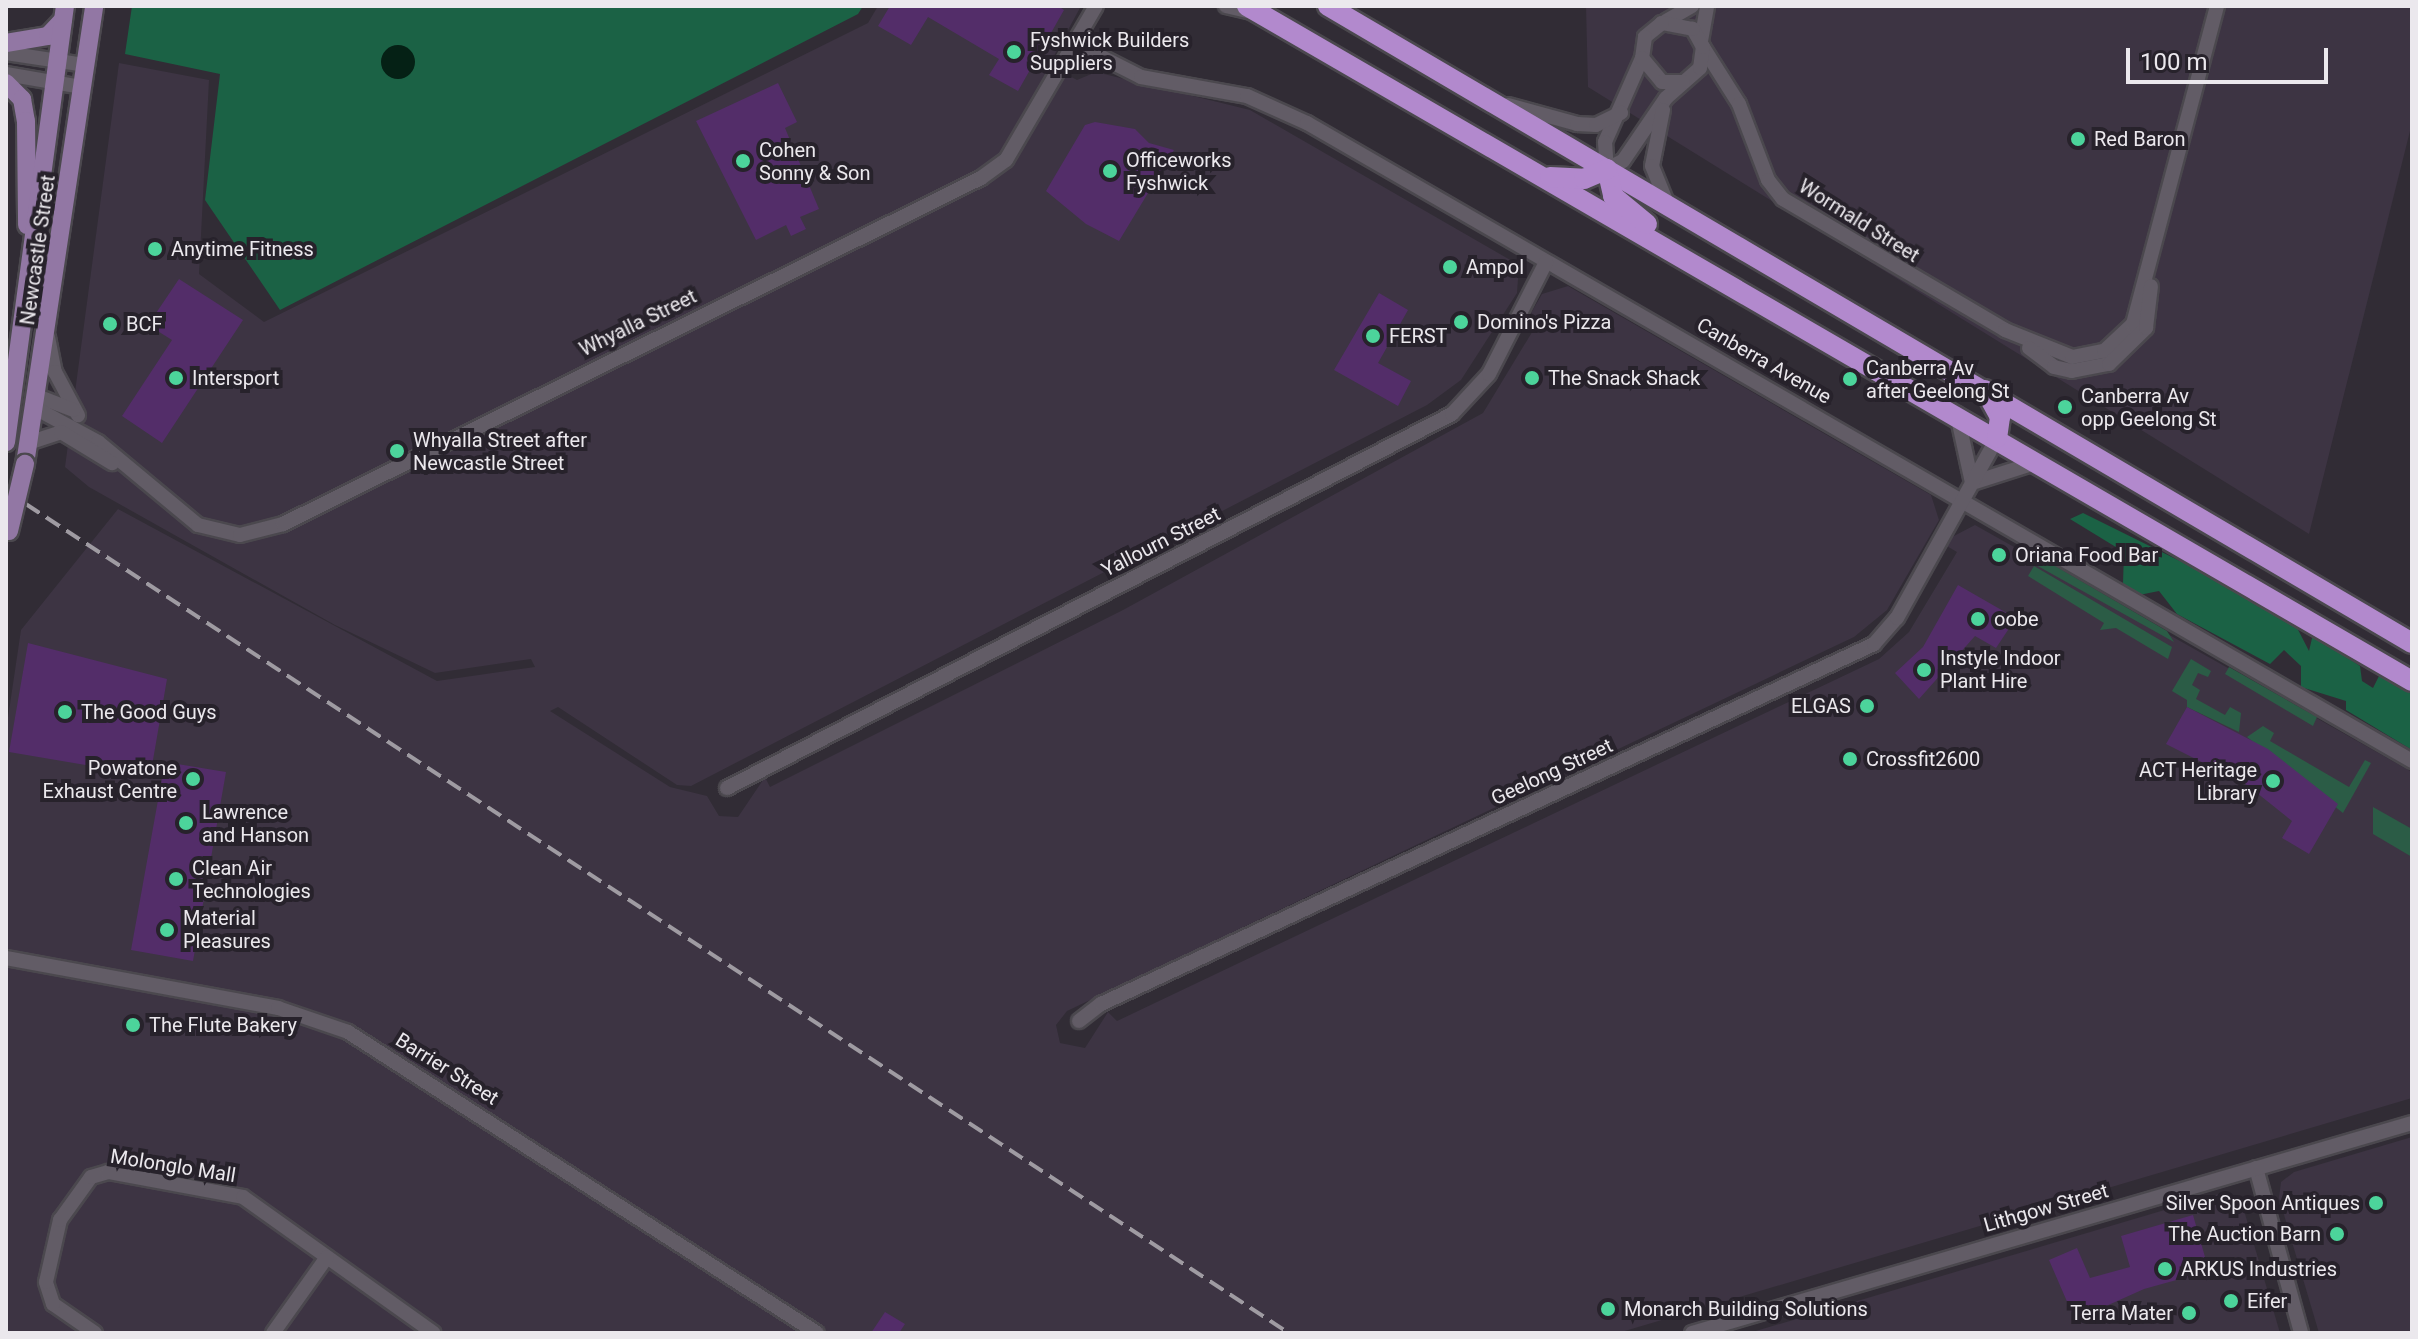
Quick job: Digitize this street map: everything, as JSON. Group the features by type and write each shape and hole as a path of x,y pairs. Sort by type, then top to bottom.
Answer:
{"highway":[{"path":"1328,6 2048,424 2411,642"},
{"path":"1252,9 1957,414 2412,681"},
{"path":"1542,176 1584,179 1607,169"},
{"path":"1607,169 1613,196 1707,271"},
{"path":"1973,380 1995,404 1997,438"},
{"path":"1997,438 2020,423 2048,424"},
{"path":"2361,649 2398,652 2411,642"},
{"path":"2411,642 2412,667"}],"main road":[{"name":"Newcastle Street","path":"7,539 25,464 48,337 94,6"},
{"name":"Newcastle Street","path":"6,442 30,300 64,13"},
{"path":"6,43 48,36 64,13"},
{"path":"6,83 22,99 26,121 30,300"},
{"name":"Whyalla Street","path":"15,398 36,402"}],"street":[{"name":"Whyalla Street","path":"48,337 55,372 78,415 98,442 177,513 212,530 240,535 283,524 981,178 1006,160 1096,6"},
{"path":"1226,6 1252,9"},
{"path":"1692,6 1645,37 1642,58 1621,113 1605,142 1607,169 1628,155 1666,98 1688,79 1702,44 1707,6"},
{"name":"Wormald Street","path":"1702,44 1739,104 1768,180 1783,199 2005,330 2058,355 2104,351 2133,324 2150,274 2217,6"},
{"path":"1662,23 1684,23 1702,44"},
{"name":"Canberra Avenue","path":"1076,44 1141,77 1268,103 2412,761"},
{"path":"6,53 84,65"},
{"path":"1642,58 1662,82 1688,79 1720,83 1739,104"},
{"path":"6,74 81,87"},
{"path":"1484,98 1577,124 1596,125 1621,113"},
{"path":"1666,98 1653,179 1659,195 1685,213"},
{"name":"Yallourn Street","path":"727,788 1452,414 1489,374 1546,262"},
{"name":"Whyalla Street","path":"36,402 61,401 78,415"},
{"name":"Whyalla Street","path":"36,402 98,442"},
{"path":"1957,414 1972,483 2038,462"},
{"name":"Whyalla Street","path":"28,443 61,432 130,473"},
{"name":"Geelong Street","path":"1079,1021 1101,1004 1874,644 1897,618 1997,438"},
{"name":"Barrier Street","path":"6,958 278,1008 348,1032 817,1333"},
{"name":"Lithgow Street","path":"1692,1333 2412,1123"},
{"path":"2256,1168 2301,1333"},
{"name":"Molonglo Mall","path":"95,1333 53,1304 45,1290 54,1232 86,1183 101,1173 229,1192 434,1333"},
{"path":"273,1333 327,1257"}],"shaded area":[{"path":"878,6 1081,6 1049,65 1077,80 1096,72 1250,110 1519,265 1517,293 1461,380 1427,405 691,786 677,785 558,707 550,711 670,787 707,796 719,816 738,817 765,777 770,787 1123,610 1483,413 1540,319 1531,313 1542,294 1568,286 1931,495 1939,520 1887,610 1854,637 1067,1011 1056,1025 1060,1043 1085,1048 1108,1012 1117,1021 1879,659 1909,632 1957,552 1945,545 1950,538 1975,525 2412,772 2412,1098 1618,1333 6,1333 6,731 21,630 118,509 437,681 535,667 531,659 435,673 335,625 89,487 65,467 119,63 209,80 199,274 264,322 868,23"},
{"path":"1586,6 2412,6 2412,123 2309,534 1588,87"},
{"path":"398,45 410,50 415,62 410,74 398,79 386,74 381,62 386,50"},
{"path":"2040,557 2167,631 2174,642 2036,565"},
{"path":"2034,566 2172,647 2168,659 2116,628 2100,630 2104,623 2028,576"},
{"path":"2191,659 2211,671 2208,677 2198,673 2192,685 2200,690 2196,699 2225,715 2230,707 2241,713 2239,732 2187,707 2187,700 2172,691"},
{"path":"2229,667 2317,717 2313,726 2225,674"},
{"path":"2263,726 2274,733 2270,741 2349,787 2365,760 2371,763 2343,813 2247,737"},
{"path":"2373,807 2412,829 2412,857 2373,834"},
{"path":"2412,1137 2412,1333 2319,1333 2279,1198 2281,1182 2294,1172"},
{"path":"2222,1193 2243,1207 2280,1333 1749,1333"}],"green space":[{"path":"132,6 863,6 858,14 280,310 205,200 220,74 125,54"},
{"path":"2083,513 2291,616 2309,651 2313,634 2360,666 2362,681 2373,688 2380,674 2412,689 2412,750 2346,710 2346,701 2301,687 2301,666 2284,650 2270,664 2177,614 2159,591 2139,595 2123,583 2124,552 2070,519"}],"building":[{"name":"Fyshwick Builders Suppliers","path":"890,6 1058,6 1064,10 1018,91 989,75 999,59 928,17 911,45 878,26"},
{"name":"Cohen Sonny & Son","path":"778,83 797,122 785,128 819,209 800,217 806,229 791,236 786,225 756,240 696,121"},
{"name":"Officeworks Fyshwick","path":"1095,122 1135,129 1149,143 1174,150 1119,241 1086,224 1046,191 1085,125"},
{"name":"Intersport","path":"179,279 243,320 162,443 122,416 172,340 148,325"},
{"name":"FERST","path":"1379,293 1408,310 1378,363 1411,381 1398,406 1334,370"},
{"path":"1958,585 2012,616 2012,624 1996,648 1975,636 1919,699 1895,673 1923,647"},
{"path":"28,643 167,679 153,760 226,772 193,961 131,950 162,778 9,752"},
{"name":"ACT Heritage Library","path":"2187,707 2268,749 2338,804 2309,854 2282,838 2292,821 2247,785 2166,744"},
{"name":"ARKUS Industries","path":"2193,1215 2209,1271 2144,1289 2075,1320 2049,1260 2077,1248 2090,1278 2130,1267 2121,1236"},
{"path":"885,1312 905,1324 899,1333 871,1333"}],"railway":[{"path":"6,491 1289,1333"}],"place":[{"name":"Fyshwick Builders Suppliers","path":"1014,52"},
{"name":"Red Baron","path":"2078,139"},
{"name":"Cohen Sonny & Son","path":"743,161"},
{"name":"Officeworks Fyshwick","path":"1110,171"},
{"name":"Anytime Fitness","path":"155,249"},
{"name":"Ampol","path":"1450,267"},
{"name":"Domino's Pizza","path":"1461,322"},
{"name":"BCF","path":"110,324"},
{"name":"FERST","path":"1373,336"},
{"name":"Intersport","path":"176,378"},
{"name":"The Snack Shack","path":"1532,378"},
{"name":"Canberra Av after Geelong St","path":"1850,379"},
{"name":"Canberra Av opp Geelong St","path":"2065,407"},
{"name":"Whyalla Street after Newcastle Street","path":"397,451"},
{"name":"Oriana Food Bar","path":"1999,555"},
{"name":"oobe","path":"1978,619"},
{"name":"Instyle Indoor Plant Hire","path":"1924,670"},
{"name":"ELGAS","path":"1867,706"},
{"name":"The Good Guys","path":"65,712"},
{"name":"Crossfit2600","path":"1850,759"},
{"name":"Powatone Exhaust Centre","path":"193,779"},
{"name":"ACT Heritage Library","path":"2273,781"},
{"name":"Lawrence and Hanson","path":"186,823"},
{"name":"Clean Air Technologies","path":"176,879"},
{"name":"Material Pleasures","path":"167,930"},
{"name":"The Flute Bakery","path":"133,1025"},
{"name":"Silver Spoon Antiques","path":"2376,1203"},
{"name":"The Auction Barn","path":"2337,1234"},
{"name":"ARKUS Industries","path":"2165,1269"},
{"name":"Eifer","path":"2231,1301"},
{"name":"Monarch Building Solutions","path":"1608,1309"},
{"name":"Terra Mater","path":"2189,1313"}]}
